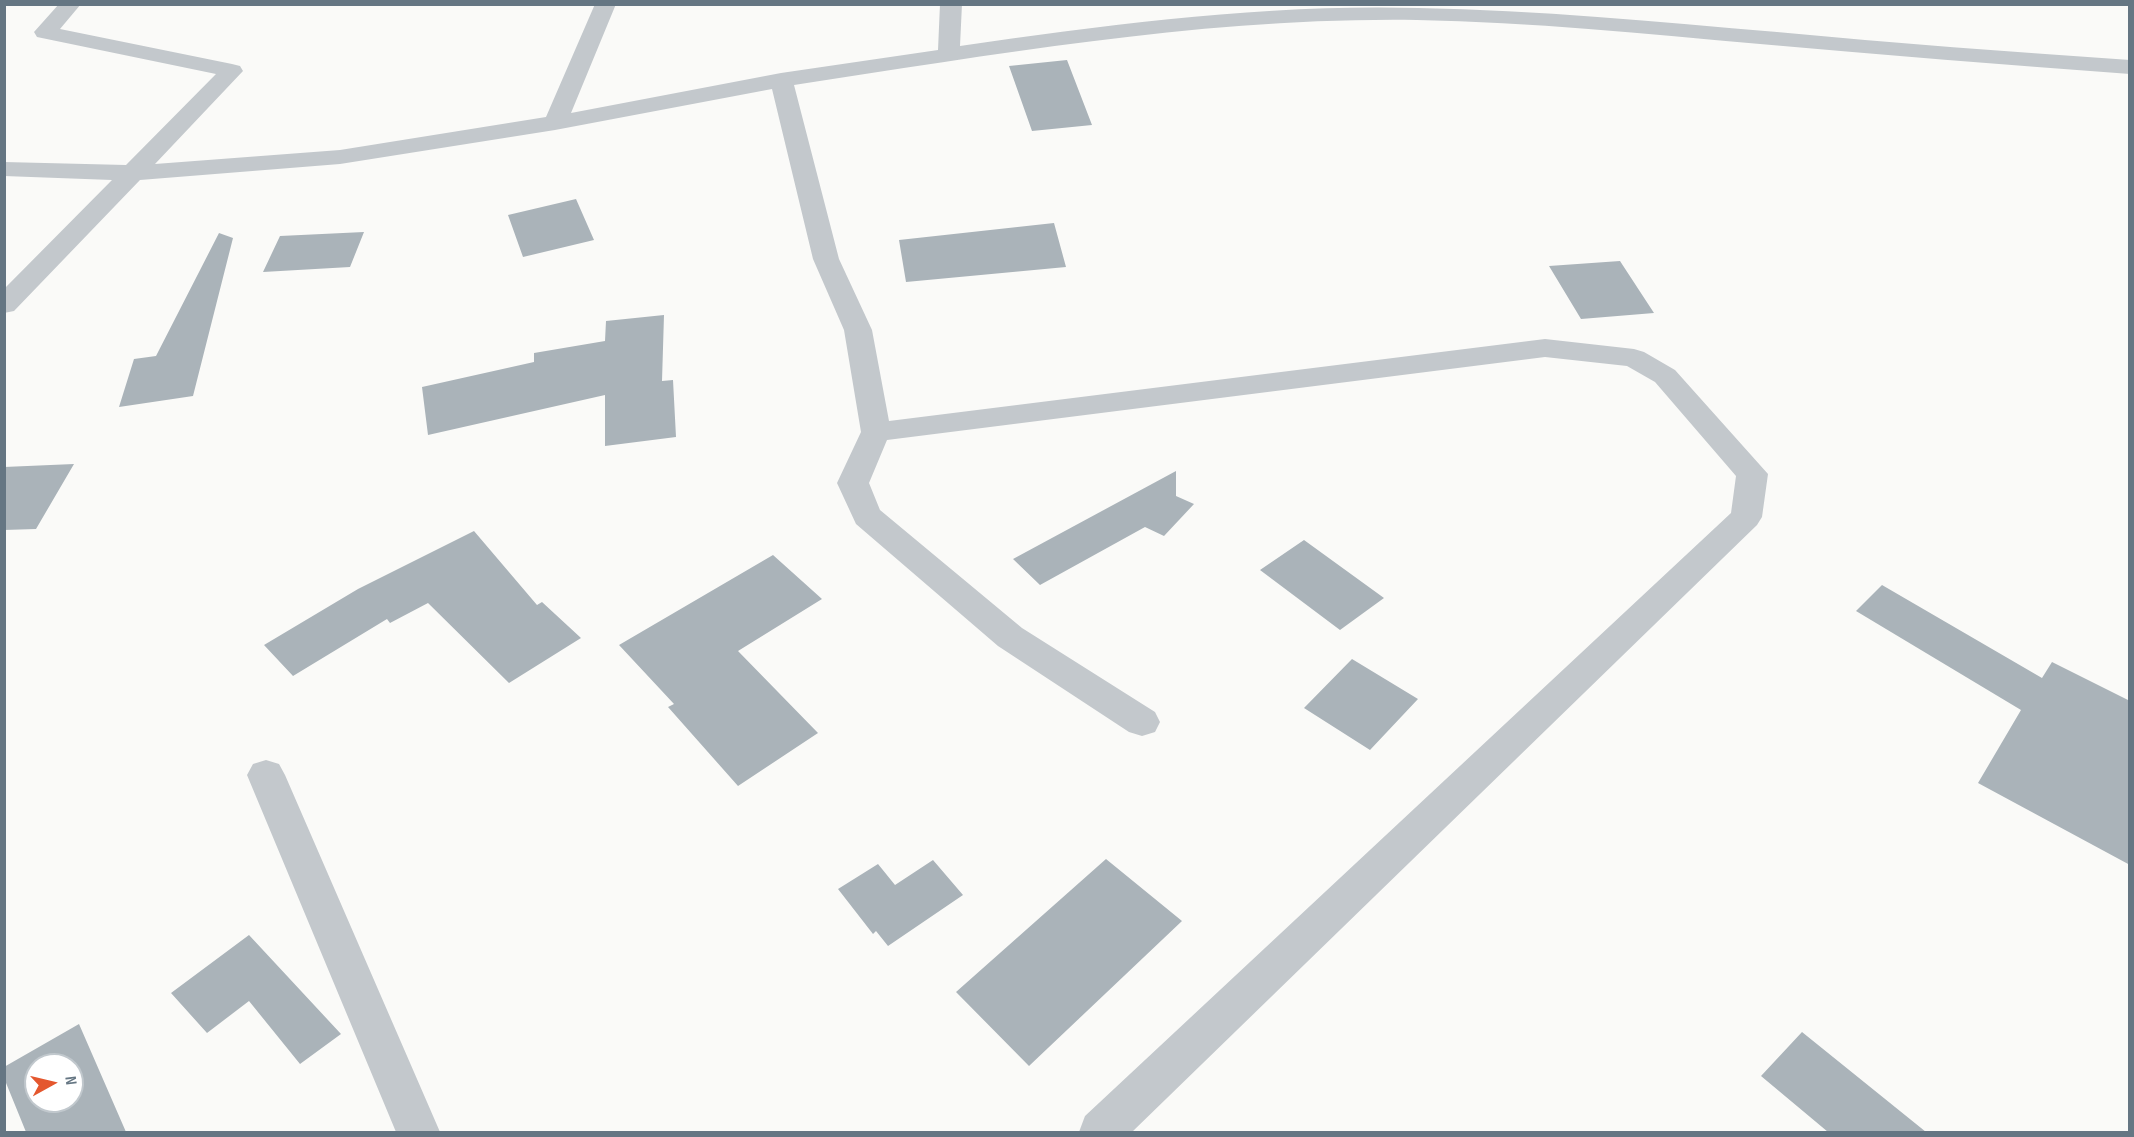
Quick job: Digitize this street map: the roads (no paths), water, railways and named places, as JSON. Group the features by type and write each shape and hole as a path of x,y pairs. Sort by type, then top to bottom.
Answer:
{"street":[{"path":"4,305 232,71 45,32 71,4"},
{"path":"555,123 606,4"},
{"path":"949,55 951,4"},
{"path":"4,169 132,173 340,157 555,123 781,80 1073,36 1320,10 1696,22 1957,55 2130,67"},
{"path":"781,80 826,259 858,330 876,432 853,483 867,516 1010,637 1142,722"},
{"path":"876,432 1545,348 1634,358 1665,376 1752,474 1746,518 1101,1132"},
{"path":"266,775 418,1132"}]}
